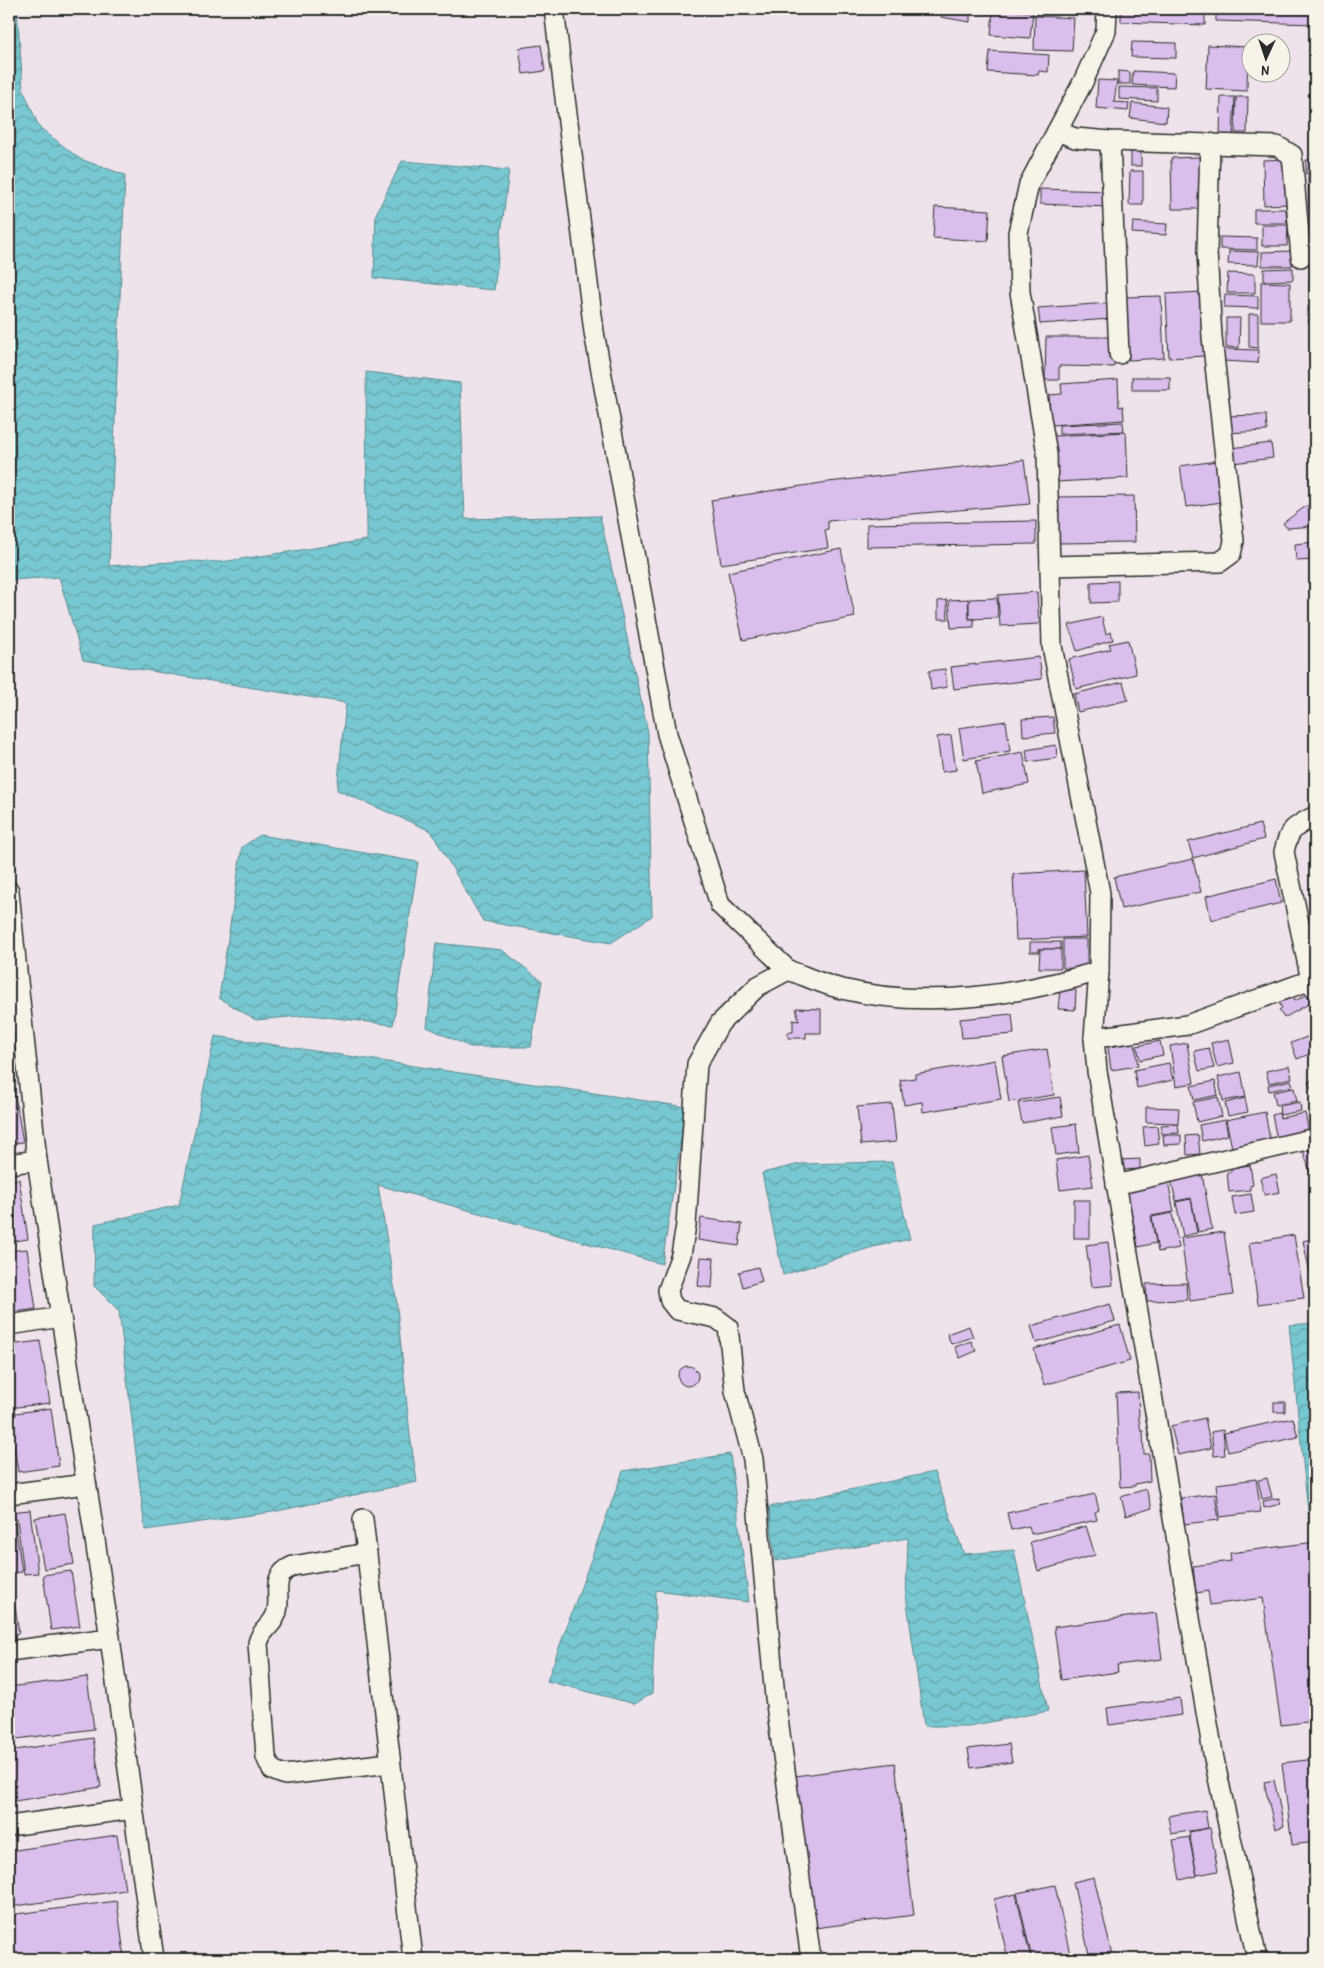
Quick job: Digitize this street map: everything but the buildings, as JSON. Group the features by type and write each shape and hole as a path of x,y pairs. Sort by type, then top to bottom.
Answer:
{"street":[{"path":"554,9 594,332 667,734 720,905 788,970 841,989 883,996 964,998 1054,985 1099,971"},
{"path":"1107,9 1106,31 1083,82 1029,184 1018,233 1020,292 1047,454 1052,646 1100,893 1099,971 1094,1038 1097,1072 1214,1759 1257,1959"},
{"path":"1057,131 1075,138 1110,141 1277,146 1292,155 1301,257"},
{"path":"1110,141 1119,354"},
{"path":"1050,566 1220,562 1231,554 1234,541 1213,359 1207,252 1210,144"},
{"path":"1094,1038 1187,1025 1313,985 1284,852 1287,835 1300,824 1315,816"},
{"path":"9,891 14,993 37,1160 110,1638 154,1959"},
{"path":"788,970 758,986 720,1023 697,1064 686,1225 681,1255 668,1290 670,1301 677,1310 716,1318 728,1327 736,1391 753,1459 775,1697 811,1959"},
{"path":"1116,1186 1315,1138"},
{"path":"9,1164 37,1160"},
{"path":"9,1325 61,1317"},
{"path":"9,1494 86,1484"},
{"path":"363,1519 413,1959"},
{"path":"367,1553 293,1566 284,1570 279,1577 276,1616 262,1631 258,1643 266,1757 272,1770 285,1775 390,1763"},
{"path":"9,1651 110,1638"},
{"path":"9,1826 133,1809"}],"water":[{"path":"9,9 17,9 23,89 39,127 80,159 125,175 109,566 186,561 221,562 367,540 366,372 460,383 465,519 600,516 648,732 652,916 611,943 483,921 431,831 337,790 346,703 83,660 59,577 9,580"},
{"path":"402,161 509,170 494,290 374,278 376,214"},
{"path":"260,835 418,862 393,1025 310,1015 256,1020 219,998 242,847"},
{"path":"436,943 502,950 542,981 531,1047 470,1047 427,1027"},
{"path":"215,1036 686,1107 662,1264 378,1185 396,1298 410,1435 417,1482 272,1512 145,1530 119,1311 94,1286 95,1224 179,1205"},
{"path":"892,1162 910,1239 873,1247 783,1275 762,1173 800,1164"},
{"path":"1315,1323 1315,1521 1309,1522 1289,1325"},
{"path":"730,1454 749,1602 656,1590 652,1693 635,1704 547,1681 623,1471"},
{"path":"934,1472 964,1554 1014,1550 1048,1711 969,1726 924,1726 906,1595 908,1538 775,1561 769,1507"}]}
